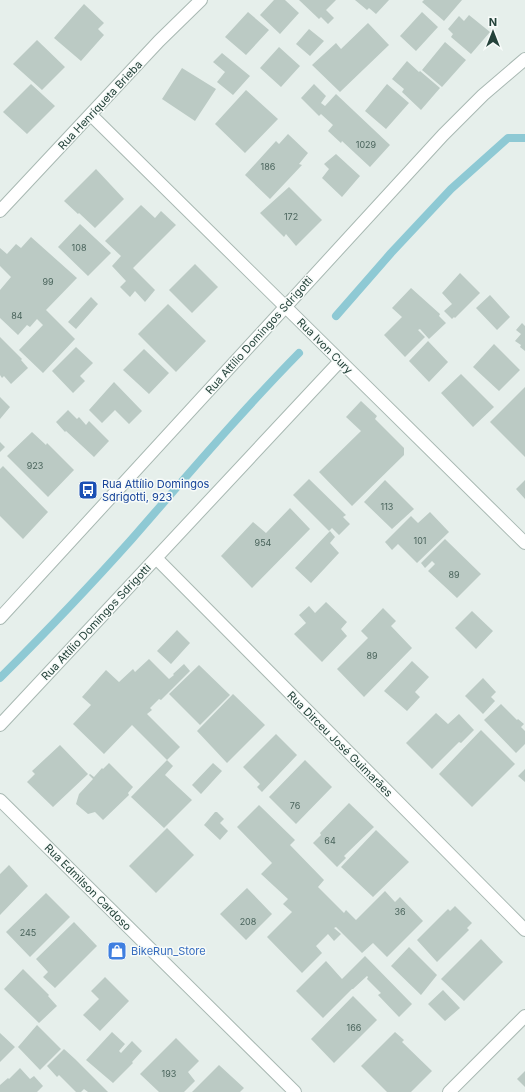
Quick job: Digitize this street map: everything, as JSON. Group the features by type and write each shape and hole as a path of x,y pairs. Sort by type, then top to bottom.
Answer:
{"street":[{"name":"Rua Henriqueta Brieba","path":"0,211 159,41 201,0"},
{"name":"Rua Attílio Domingos Sdrigotti","path":"0,618 443,135 483,95 525,60"},
{"name":"Rua Ivon Cury","path":"91,115 525,543"},
{"name":"Rua Attílio Domingos Sdrigotti","path":"0,725 340,361"},
{"name":"Rua Dirceu José Guimarães","path":"156,558 525,930"},
{"name":"Rua Edmilson Cardoso","path":"0,800 295,1092"},
{"path":"449,1092 525,1016"}],"building":[{"path":"274,0 285,0 299,13 280,34 260,15"},
{"path":"299,0 336,0 326,10 334,18 328,24 321,17 319,19"},
{"path":"355,0 389,0 376,14 369,8 367,10"},
{"path":"424,0 462,0 444,21 422,2"},
{"path":"84,4 104,23 98,29 104,35 81,61 54,38"},
{"path":"248,12 269,30 246,55 225,37"},
{"path":"422,12 438,27 416,51 400,36"},
{"path":"469,15 490,32 471,54 451,37 453,34 448,29 459,16 464,21"},
{"path":"368,23 389,45 340,92 312,65 336,43 341,49"},
{"path":"309,29 324,41 310,56 296,44"},
{"path":"37,40 65,67 42,90 13,64"},
{"path":"445,42 466,60 442,87 422,70"},
{"path":"279,47 300,66 281,87 260,68"},
{"path":"222,53 250,76 233,95 217,82 225,72 213,62"},
{"path":"407,61 440,88 421,110 402,92 404,89 392,79"},
{"path":"182,68 216,89 195,121 162,99"},
{"path":"31,84 55,106 27,134 3,112"},
{"path":"314,84 326,96 321,103 325,106 336,94 390,145 370,167 342,141 341,143 328,131 333,125 321,114 319,116 301,98"},
{"path":"387,84 409,103 386,129 365,111"},
{"path":"246,90 278,119 245,153 215,124"},
{"path":"288,134 308,153 299,164 302,165 270,199 245,175 276,141 279,144"},
{"path":"336,154 360,176 342,197 322,178 329,169 324,164"},
{"path":"96,169 124,199 95,228 64,201"},
{"path":"289,187 322,220 296,246 286,234 284,237 260,213"},
{"path":"141,205 155,218 161,211 176,225 133,268 155,290 145,302 135,291 130,297 120,287 126,281 112,266 121,256 105,241"},
{"path":"80,224 111,253 88,276 58,247"},
{"path":"31,237 77,278 46,310 75,339 43,373 19,350 43,325 37,319 30,327 27,325 18,335 0,318 0,290 11,277 0,266 0,248 7,254 16,244 21,248"},
{"path":"195,264 218,287 192,313 169,290"},
{"path":"460,273 480,293 455,318 454,317 452,319 444,311 452,304 442,293"},
{"path":"411,288 440,314 439,316 446,323 429,339 420,329 418,330 425,337 405,357 384,335 402,317 392,308"},
{"path":"490,295 510,317 497,330 476,308"},
{"path":"91,297 98,304 76,329 68,322"},
{"path":"168,304 206,341 176,372 138,334"},
{"path":"522,323 525,326 525,351 520,347 521,345 515,341 521,334 516,330"},
{"path":"0,337 22,359 21,360 28,368 11,384 4,376 2,378 0,375"},
{"path":"428,341 448,362 429,382 409,361"},
{"path":"494,344 520,370 499,391 473,367"},
{"path":"76,347 93,363 80,376 85,381 73,393 52,371"},
{"path":"144,349 169,373 149,394 123,370"},
{"path":"461,374 494,407 473,427 441,393"},
{"path":"114,382 142,411 129,424 115,410 102,423 89,410"},
{"path":"525,387 525,457 490,422"},
{"path":"0,397 10,407 0,419"},
{"path":"361,401 377,416 375,419 404,448 404,455 352,506 319,472 361,431 346,417"},
{"path":"68,410 77,419 79,417 86,425 89,421 109,441 94,457 66,431 65,432 56,422"},
{"path":"32,432 46,445 47,443 74,470 48,497 7,456"},
{"path":"0,442 5,447 0,452"},
{"path":"3,466 48,512 23,539 0,516 0,469"},
{"path":"309,479 346,515 343,517 350,524 339,535 332,528 329,531 293,495"},
{"path":"385,480 414,509 392,529 364,502"},
{"path":"525,480 525,499 516,489"},
{"path":"290,508 310,529 252,588 221,556 253,522 266,533"},
{"path":"430,512 449,532 417,563 398,544 392,550 385,542 411,516 418,523"},
{"path":"330,531 335,537 330,543 339,553 311,583 295,568"},
{"path":"445,539 481,574 457,598 428,571 435,564 432,561 425,568 421,563"},
{"path":"326,602 347,622 341,629 347,636 322,662 294,634 306,623 299,615 309,606 315,613"},
{"path":"383,608 396,621 391,626 412,648 364,697 337,669 368,638 361,631"},
{"path":"472,611 493,631 476,649 455,628"},
{"path":"177,630 190,643 171,664 157,651"},
{"path":"149,659 169,679 184,664 190,671 161,700 159,699 150,708 152,710 147,714 180,747 167,760 132,725 104,754 73,724 91,705 82,697 106,670 119,682 133,669 135,672"},
{"path":"412,661 429,677 415,692 420,697 407,711 384,691"},
{"path":"199,665 230,695 200,725 169,694"},
{"path":"483,678 496,692 491,697 495,701 483,714 465,696"},
{"path":"233,694 265,725 227,763 197,731"},
{"path":"501,704 517,720 518,719 524,724 521,727 525,731 525,744 516,753 484,720"},
{"path":"436,713 448,724 459,714 474,730 461,743 459,742 432,769 406,743"},
{"path":"481,730 515,764 472,807 439,774"},
{"path":"276,734 297,755 262,792 257,787 260,784 243,767"},
{"path":"60,745 88,774 53,807 27,782 35,774 32,771"},
{"path":"167,760 173,766 165,775 192,800 164,828 131,797"},
{"path":"305,760 332,787 296,824 269,797"},
{"path":"109,763 133,787 128,793 129,795 103,820 95,812 88,814 76,804 79,794 93,779 89,775 90,774 94,777"},
{"path":"213,763 222,771 201,794 192,785"},
{"path":"525,769 525,782 518,776"},
{"path":"349,803 374,827 344,856 346,858 337,867 313,843 321,835 320,833"},
{"path":"259,805 295,840 290,845 324,880 318,887 344,913 346,910 356,920 385,891 395,902 400,897 423,921 387,957 373,943 362,953 336,927 334,928 341,934 334,941 328,934 316,946 322,953 302,973 267,937 292,912 283,904 288,899 261,874 272,863 237,827"},
{"path":"215,812 217,812 224,819 220,823 228,831 220,840 204,825"},
{"path":"167,828 194,855 156,893 129,866"},
{"path":"376,830 409,862 373,897 341,867"},
{"path":"9,865 28,886 0,915 0,874"},
{"path":"247,888 272,914 246,940 220,914"},
{"path":"46,893 70,917 30,957 6,932"},
{"path":"455,906 472,923 467,928 469,930 437,962 417,940 448,909 450,911"},
{"path":"74,922 97,946 55,988 43,977 48,972 36,959"},
{"path":"481,939 503,962 464,1001 441,979"},
{"path":"409,947 437,975 421,995 391,966"},
{"path":"365,956 412,1004 399,1017 378,995 381,993 367,979 367,976 323,1018 296,991 326,961 342,979"},
{"path":"23,969 49,995 48,996 57,1006 39,1023 4,989"},
{"path":"105,977 129,1001 100,1031 83,1015 99,999 91,991"},
{"path":"443,990 460,1008 445,1021 428,1004"},
{"path":"353,996 377,1020 334,1063 311,1039"},
{"path":"37,1025 61,1049 40,1070 18,1047"},
{"path":"112,1032 125,1044 119,1051 121,1053 132,1041 142,1051 132,1062 133,1063 113,1083 86,1060"},
{"path":"395,1032 404,1040 402,1042 432,1071 411,1092 387,1092 361,1066"},
{"path":"0,1033 15,1047 0,1062"},
{"path":"176,1038 199,1061 188,1072 195,1081 184,1092 159,1092 140,1074"},
{"path":"64,1049 108,1092 88,1092 84,1089 81,1092 76,1092 59,1075 57,1077 47,1066"},
{"path":"219,1065 244,1088 240,1092 192,1092"},
{"path":"20,1068 30,1079 34,1076 43,1086 37,1092 0,1092 0,1085 8,1078 9,1079"},
{"path":"525,1071 525,1087 517,1079"}],"waterway":[{"path":"336,316 391,253 451,189 508,138 525,138"},
{"path":"0,678 99,575 234,422 299,353"}],"place":[{"name":"Rua Attílio Domingos Sdrigotti, 923","path":"88,490"},
{"name":"BikeRun_Store","path":"117,951"}]}
